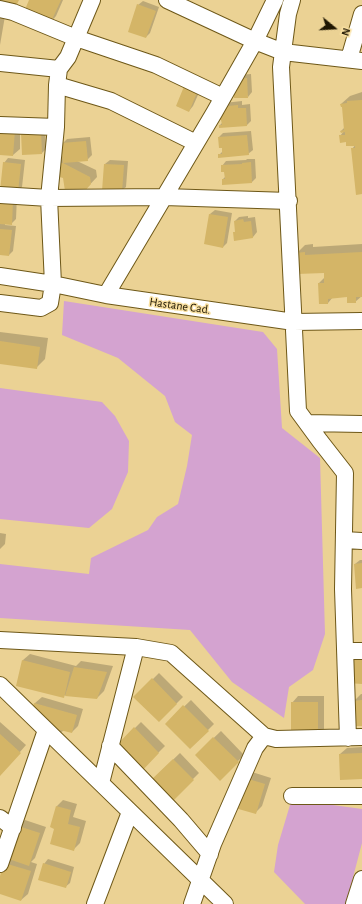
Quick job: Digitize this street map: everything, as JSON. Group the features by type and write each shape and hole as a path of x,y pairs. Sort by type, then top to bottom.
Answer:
{"street":[{"path":"0,303 40,308 50,303 53,284 49,198 56,127 58,77 92,0"},
{"path":"106,295 223,97 255,41 275,0"},
{"path":"0,640 136,647 171,653 264,736 276,739 355,738 346,651 343,589 345,473 298,411 281,67 288,14 292,0"},
{"path":"170,1 255,41 283,52 355,60 362,14"},
{"path":"0,9 13,12 76,38 156,64 223,97"},
{"path":"0,63 58,77 111,101 196,143"},
{"path":"0,125 56,127"},
{"path":"0,195 49,198 164,197 288,201"},
{"name":"Hastane Cad.","path":"0,276 53,284 106,295 294,322 362,321"},
{"path":"307,423 362,424"},
{"path":"344,540 362,541"},
{"path":"101,783 136,647"},
{"path":"346,651 362,651"},
{"path":"0,685 225,904"},
{"path":"0,864 46,730"},
{"path":"192,904 210,854 255,748 264,736"},
{"path":"110,746 181,820 210,854"},
{"path":"292,796 362,796"},
{"path":"95,904 130,812"},
{"path":"0,818 13,828"},
{"path":"354,904 362,881"}],"shaded area":[{"path":"64,301 263,332 277,349 282,428 320,458 325,634 313,670 289,687 284,718 232,682 190,630 0,618 0,564 89,574 91,558 148,530 157,517 178,504 187,466 192,435 175,422 165,396 118,358 62,335"},
{"path":"0,388 102,402 115,416 129,441 128,472 112,509 89,528 0,519"},
{"path":"296,800 362,809 362,843 346,904 305,904 274,872 278,845 290,805"}],"building":[{"path":"0,0 19,0 15,8"},
{"path":"29,0 61,0 50,24 24,12"},
{"path":"137,4 156,11 146,38 128,32"},
{"path":"247,78 248,98 234,98 234,79"},
{"path":"185,84 198,90 189,112 176,106"},
{"path":"362,100 362,194 356,195 351,148 355,148 355,146 346,146 346,142 340,143 339,135 345,135 345,132 341,133 340,131 344,130 342,107 340,104 347,103 347,101"},
{"path":"238,105 238,108 246,108 247,126 219,128 219,125 222,125 221,120 218,120 218,107"},
{"path":"0,129 15,130 13,156 0,155"},
{"path":"41,131 42,154 22,155 21,132"},
{"path":"247,135 249,155 218,158 218,154 222,154 222,148 219,148 218,137"},
{"path":"86,141 88,161 63,163 61,143"},
{"path":"3,162 21,164 18,192 0,191"},
{"path":"54,162 63,163 90,177 91,184 83,193 65,191 63,178 56,176"},
{"path":"251,162 252,183 222,185 222,179 225,179 224,172 221,172 221,165"},
{"path":"104,164 124,165 122,192 102,191"},
{"path":"0,200 13,200 12,225 0,224"},
{"path":"209,214 228,217 223,248 204,244"},
{"path":"243,219 244,222 251,221 253,238 234,241 234,221"},
{"path":"0,229 12,230 9,256 0,255"},
{"path":"305,252 305,255 362,252 362,297 356,297 356,303 347,303 347,297 328,299 328,304 319,304 318,283 324,283 324,273 297,274 296,253"},
{"path":"0,341 40,347 37,369 0,364"},
{"path":"362,563 362,588 356,589 354,564"},
{"path":"348,657 362,658 362,684 347,683"},
{"path":"22,660 70,672 64,698 16,686"},
{"path":"74,667 107,672 97,699 65,696"},
{"path":"152,678 177,704 159,722 133,697"},
{"path":"362,700 362,726 354,726 353,701"},
{"path":"291,702 318,702 318,738 291,738"},
{"path":"34,703 77,715 72,733 60,730 57,738 32,712"},
{"path":"183,705 209,731 190,749 165,724"},
{"path":"134,727 159,753 141,772 116,746"},
{"path":"0,734 21,753 0,776"},
{"path":"213,737 239,762 220,781 195,755"},
{"path":"362,753 362,779 340,780 339,754"},
{"path":"173,759 194,780 172,802 151,780"},
{"path":"245,778 265,784 256,814 235,808"},
{"path":"56,806 71,810 68,824 80,827 74,851 50,844 54,829 50,827"},
{"path":"18,826 40,833 29,866 6,858"},
{"path":"4,863 31,871 21,901 0,894 0,876"},
{"path":"43,863 71,872 66,888 38,880"}]}
